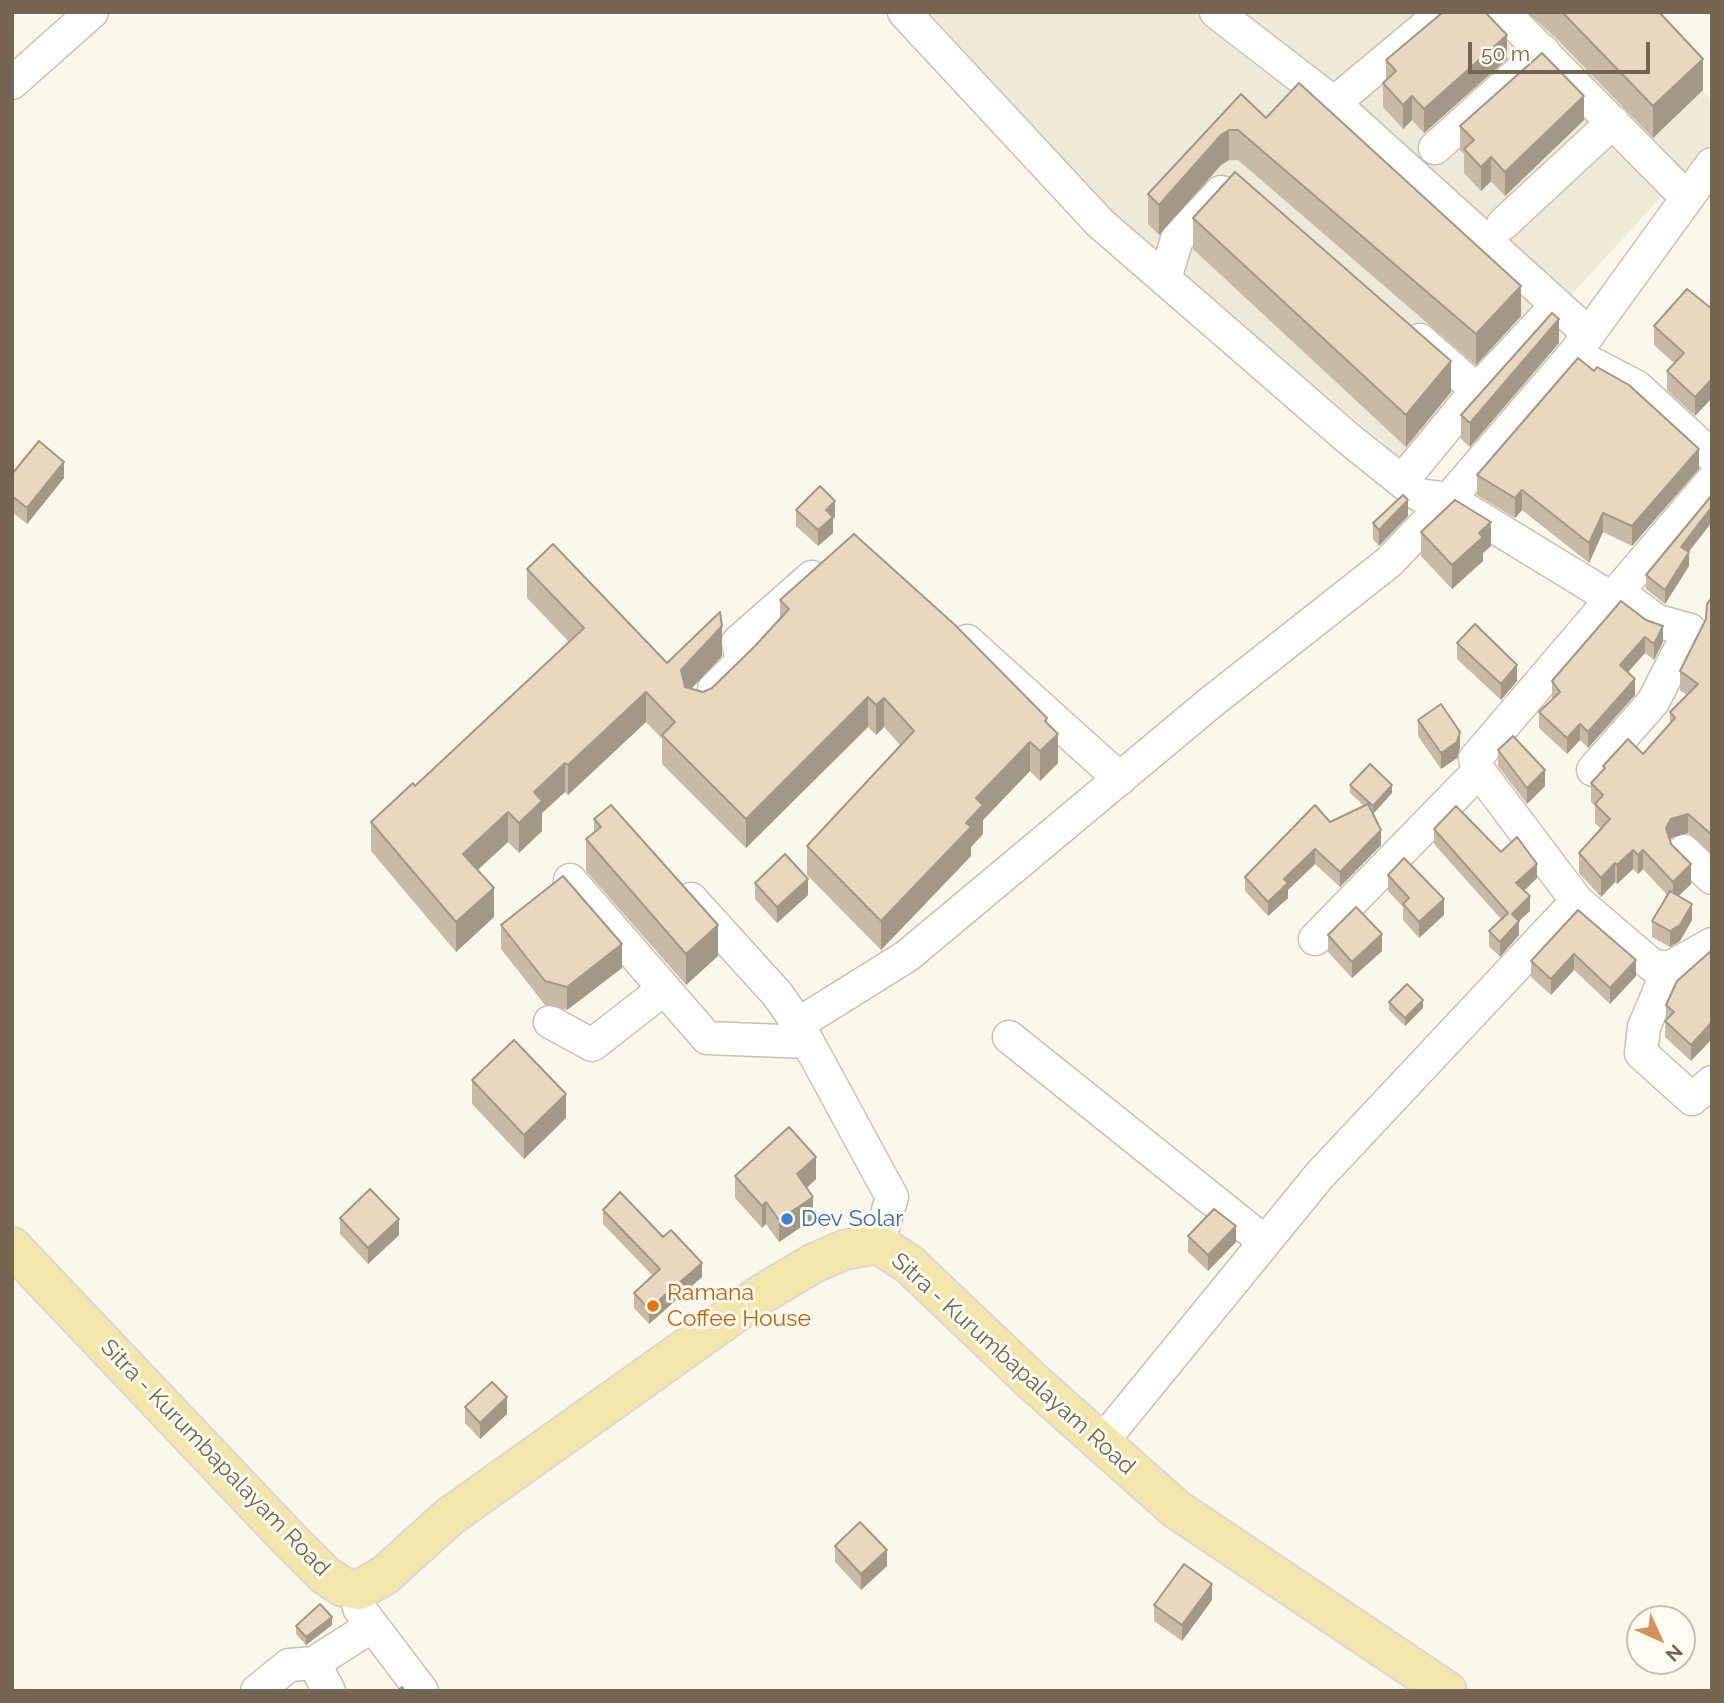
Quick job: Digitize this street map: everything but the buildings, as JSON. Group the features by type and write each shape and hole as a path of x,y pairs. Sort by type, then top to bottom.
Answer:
{"main road":[{"name":"Sitra - Kurumbapalayam Road","path":"12,1247 288,1538 326,1575 343,1587 359,1590 385,1575 449,1517 762,1294 814,1263 844,1250 878,1244 909,1264 1176,1509 1447,1691"}],"street":[{"path":"12,83 92,12"},
{"path":"904,12 1100,223 1419,495 1449,499 1657,621 1690,630 1653,702 1592,770"},
{"path":"1216,12 1334,103 1556,305 1582,344 1637,387 1712,456"},
{"path":"1334,103 1443,12"},
{"path":"1503,12 1688,198"},
{"path":"1435,148 1543,51"},
{"path":"1503,224 1613,122"},
{"path":"570,880 707,1038 803,1033 907,956 1120,779 1389,562 1449,499 1582,344 1712,164"},
{"path":"1165,279 1177,239 1234,178 1255,197"},
{"path":"1402,481 1477,390 1556,305"},
{"path":"1403,325 1477,390"},
{"path":"1712,481 1475,759 1479,771 1577,901 1653,966 1669,968 1712,944"},
{"path":"698,704 742,662 738,642 835,556"},
{"path":"946,622 1120,779"},
{"path":"1315,939 1479,771"},
{"path":"1684,851 1712,878"},
{"path":"669,874 778,995 803,1033 892,1197 878,1244"},
{"path":"1101,1443 1319,1176 1577,901"},
{"path":"1669,968 1644,1027 1641,1054 1692,1098 1712,1082"},
{"path":"550,1022 592,1045 664,989"},
{"path":"1009,1037 1265,1242"},
{"path":"343,1587 422,1691"},
{"path":"257,1691 297,1673 372,1626"},
{"path":"297,1673 329,1691"}],"shaded area":[{"path":"929,12 1631,12 1712,101 1712,141 1413,468 1127,229"}],"place":[{"name":"Dev Solar","path":"787,1219"},
{"name":"Ramana Coffee House","path":"653,1306"}]}
